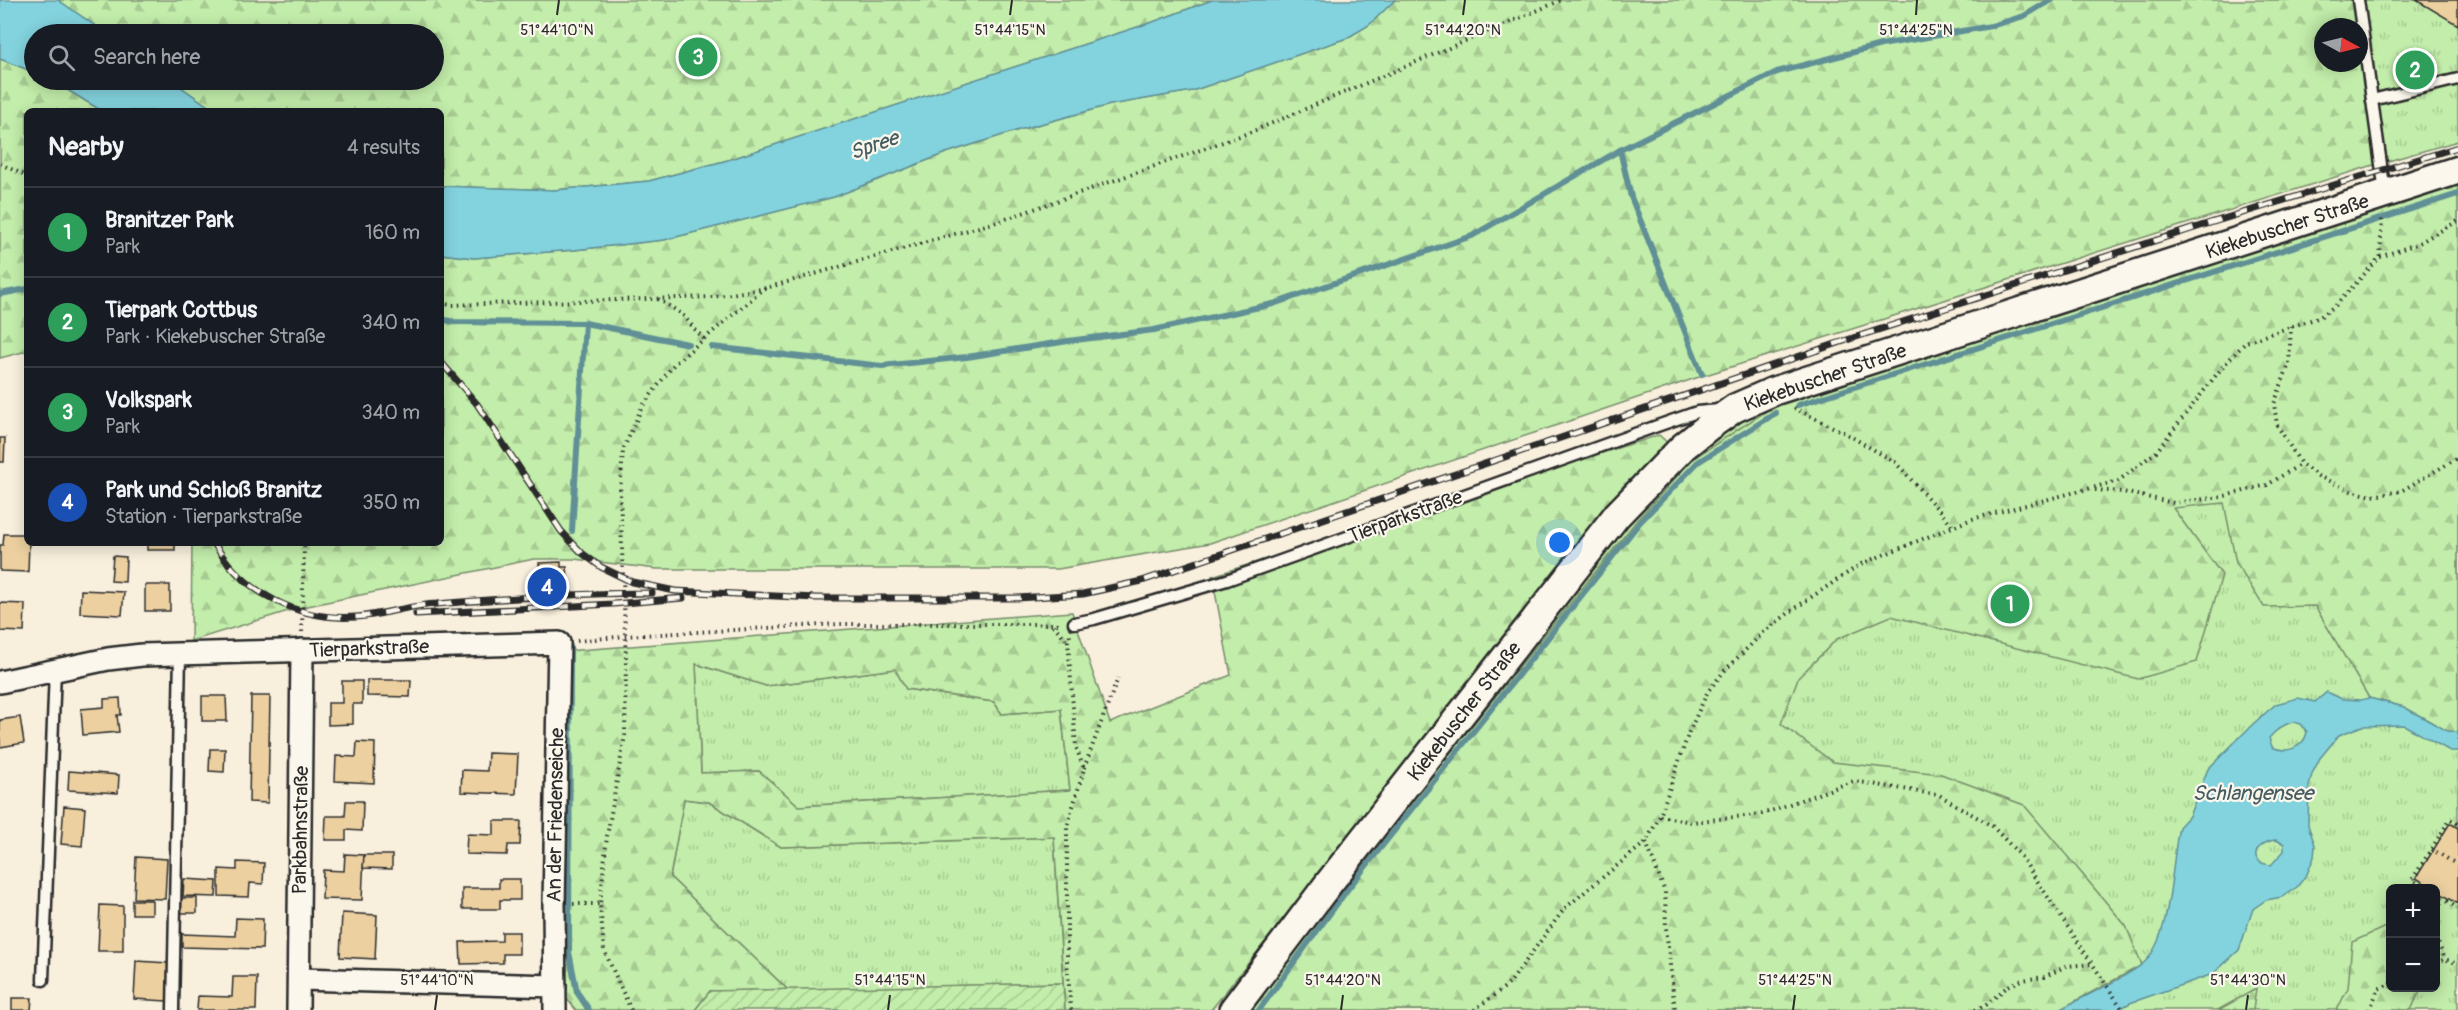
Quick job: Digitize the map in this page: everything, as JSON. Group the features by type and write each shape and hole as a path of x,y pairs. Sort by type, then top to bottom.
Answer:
{"street":[{"name":"Kiekebuscher Straße","path":"1233,1010 1617,515 1683,447 1735,408 1774,391 2458,170"},
{"name":"Tierparkstraße","path":"0,682 108,659 180,653 559,643"},
{"name":"An der Friedenseiche","path":"555,1010 554,904 559,643"},
{"name":"Parkbahnstraße","path":"298,1010 303,650"},
{"path":"298,979 555,986"}],"lane":[{"path":"2358,0 2385,195"},
{"path":"2372,100 2458,79"},
{"name":"Tierparkstraße","path":"1074,623 1227,580 1697,412 1735,408"},
{"path":"173,1010 180,653"},
{"path":"43,980 55,670"}],"path":[{"path":"444,304 713,297 766,288 1000,221 1251,132 1562,0"},
{"path":"0,164 24,175"},
{"path":"1474,1010 1509,984 1564,909 1646,842 1660,816 1707,691 1726,669 1765,632 1798,606 1861,564 1972,519 2118,481 2156,452 2174,432 2224,365 2246,342 2320,317 2336,305 2380,257 2419,243 2458,221"},
{"path":"2380,257 2381,233"},
{"path":"631,1010 604,950 600,904 606,836 625,735 625,636 620,493 623,450 642,407 674,364 766,288"},
{"path":"658,299 682,314 704,340"},
{"path":"2291,326 2289,364 2274,404 2277,425 2301,464 2351,491 2372,496 2401,491 2458,458"},
{"path":"1774,391 1789,406 1843,432 1895,462 1954,527"},
{"path":"2091,489 2123,492 2174,503 2244,493 2267,485 2301,464"},
{"path":"303,650 301,612 304,546"},
{"path":"617,586 623,586"},
{"path":"559,643 625,636 839,624 1074,623 1068,641 1076,747 1083,769"},
{"path":"1071,1010 1067,961 1067,827 1083,769 1118,678"},
{"path":"1660,816 1692,822 1762,814 1854,781 1939,795 1992,826 2020,855 2124,1010"},
{"path":"2420,884 2412,880 2450,819 2458,824"},
{"path":"1646,842 1665,892 1666,928 1675,1010"},
{"path":"2431,849 2458,865"},
{"path":"2440,906 2442,898 2458,908"},
{"path":"576,904 600,904"},
{"path":"2440,947 2445,959"},
{"path":"2440,961 2445,959 2458,964"},
{"path":"1975,1010 1986,1005 2008,986 2022,980 2044,977 2066,966 2094,964"},
{"path":"2370,1010 2379,989 2386,986"}],"green space":[{"path":"58,0 1212,0 1153,22 728,160 649,181 555,190 444,186 444,108 211,108 185,90 444,90 444,24 93,24"},
{"path":"1395,0 2352,0 2355,18 2314,18 2314,72 2363,72 2377,164 1693,379 1210,543 1058,569 657,569 574,559 534,559 298,608 191,641 192,546 444,546 444,254 474,258 664,240 834,197 946,153 1022,129 1110,105 1192,91 1347,38 1369,25"},
{"path":"2361,0 2458,0 2458,141 2385,162 2368,47 2368,18 2364,18"},
{"path":"0,59 24,68 24,90 67,90 97,108 24,108 24,352 0,358"},
{"path":"2458,180 2458,1010 1243,1010 1492,691 1633,517 1691,454 1738,421 1774,401"},
{"path":"2458,184 2458,732 2447,731 2404,707 2369,698 2315,606 2264,607 2236,563 2224,503 2173,508 2222,575 2197,662 2138,679 1891,616 1837,639 1798,678 1781,724 1833,762 1941,774 2024,805 2126,926 2142,965 2059,1010 1248,1010 1342,888 1637,520 1694,458 1774,406"},
{"path":"1659,435 1670,445 1624,492 1211,1010 1065,1010 1054,837 781,847 709,802 684,799 670,877 788,990 710,991 695,1010 576,1010 562,993 566,651 1072,612 1110,723 1231,675 1212,576","holes":["696,664 766,686 895,669 906,689 994,702 1002,714 1061,709 1070,790 799,806 759,771 701,773"]},
{"path":"696,664 766,686 895,669 906,689 994,702 1002,714 1061,709 1070,790 799,806 759,771 701,773"},
{"path":"684,799 709,802 781,847 1054,837 1063,983 788,990 670,877"},
{"path":"2386,927 2386,992 2419,992 2411,1010 2337,1010 2348,988 2352,942"},
{"path":"1063,983 1065,1010 695,1010 710,991"},
{"path":"2256,989 2253,1010 2218,1010"}],"water":[{"path":"0,0 58,0 93,24 24,24 24,68 0,59"},
{"name":"Spree","path":"1212,0 1395,0 1369,25 1347,38 1192,91 1110,105 1022,129 946,153 834,197 664,240 474,258 444,254 444,186 555,190 649,181 728,160 1153,22"},
{"path":"67,90 185,90 211,108 97,108"},
{"name":"Schlangensee","path":"2327,692 2342,699 2369,698 2404,707 2447,731 2458,732 2458,751 2450,751 2404,725 2362,726 2339,735 2320,758 2312,774 2309,787 2308,825 2315,845 2314,857 2307,874 2297,887 2282,897 2266,900 2253,909 2239,950 2213,974 2130,1003 2118,1010 2059,1010 2131,972 2151,955 2164,922 2179,827 2189,816 2208,769 2276,704 2298,698 2315,702","holes":["2293,722 2301,724 2307,732 2302,742 2288,750 2272,747 2269,738 2280,728","2276,840 2284,844 2284,851 2271,865 2258,861 2256,852 2259,848 2263,844"]}],"building":[{"path":"2416,0 2458,0 2458,25"},
{"path":"0,438 5,438 4,462 0,462"},
{"path":"4,534 24,534 24,546 29,546 28,572 0,571 0,545 3,545"},
{"path":"147,546 175,546 175,550 147,550"},
{"path":"113,556 126,557 125,582 111,581"},
{"path":"561,562 561,567 567,567 568,579 540,580 539,563"},
{"path":"145,585 170,585 170,611 145,611"},
{"path":"81,590 124,592 122,615 80,613"},
{"path":"0,603 25,604 24,632 0,631"},
{"path":"367,680 411,680 410,697 367,696"},
{"path":"342,681 362,681 362,704 353,704 353,724 328,725 328,703 342,703"},
{"path":"202,696 226,696 227,721 202,721"},
{"path":"251,696 270,696 268,803 249,802"},
{"path":"120,698 121,715 117,715 119,732 83,735 81,709 104,707 104,699"},
{"path":"20,717 24,743 0,747 0,720"},
{"path":"357,742 375,743 374,783 335,781 336,756 356,757"},
{"path":"210,749 225,749 224,772 209,771"},
{"path":"488,753 518,754 516,794 461,792 462,770 487,771"},
{"path":"69,771 119,775 118,793 68,790"},
{"path":"346,801 363,801 362,831 346,830 346,840 325,840 326,816 345,816"},
{"path":"64,806 85,808 82,846 61,844"},
{"path":"494,821 521,821 520,845 508,845 507,855 466,854 467,834 494,835"},
{"path":"2450,823 2458,828 2458,904 2440,893 2440,884 2426,884 2416,878"},
{"path":"345,854 364,855 362,900 322,899 323,870 344,871"},
{"path":"364,855 392,855 392,869 363,868"},
{"path":"136,857 167,859 165,899 134,898"},
{"path":"237,862 264,863 263,884 250,883 249,897 219,896 219,869 237,870"},
{"path":"184,879 217,881 216,897 183,896"},
{"path":"499,879 520,879 520,900 500,900 500,909 462,909 462,888 499,888"},
{"path":"181,898 197,898 197,913 181,913"},
{"path":"132,900 152,900 152,914 132,914"},
{"path":"100,905 123,906 123,951 98,951"},
{"path":"342,913 377,915 375,959 340,957"},
{"path":"236,918 263,919 262,949 182,947 182,934 235,936"},
{"path":"502,932 519,932 519,954 503,954 503,963 461,964 460,942 502,941"},
{"path":"136,961 169,963 167,1001 134,999"},
{"path":"233,977 257,977 256,1010 197,1010 198,996 232,997"},
{"path":"12,998 32,998 31,1010 12,1010"}],"waterway":[{"path":"712,347 882,366 967,357 1154,330 1273,304 1472,236 1620,150 1777,72 1881,45 1991,26 2024,16 2051,0"},
{"path":"1620,150 1631,197 1702,374"},
{"path":"1798,405 2458,194"},
{"path":"0,294 24,290"},
{"path":"444,320 454,322 585,323 688,344"},
{"path":"572,531 585,323"},
{"path":"1259,1010 1347,890 1640,522 1698,462 1776,413"},
{"path":"570,646 569,952 577,992 589,1010"}],"railway":[{"path":"444,366 477,404 561,531 582,553 601,567 632,582 675,591 816,598 1017,598 1083,594 1142,581 1853,338 2210,223 2458,147"},
{"path":"216,546 240,576 274,600 294,609 335,617 366,616 427,605 491,600 652,593"},
{"path":"416,614 613,604 683,598"}],"place":[{"name":"Volkspark","path":"698,57"},
{"name":"Tierpark Cottbus","path":"2415,70"},
{"name":"Park und Schloß Branitz","path":"547,587"},
{"name":"Branitzer Park","path":"2010,604"}]}
